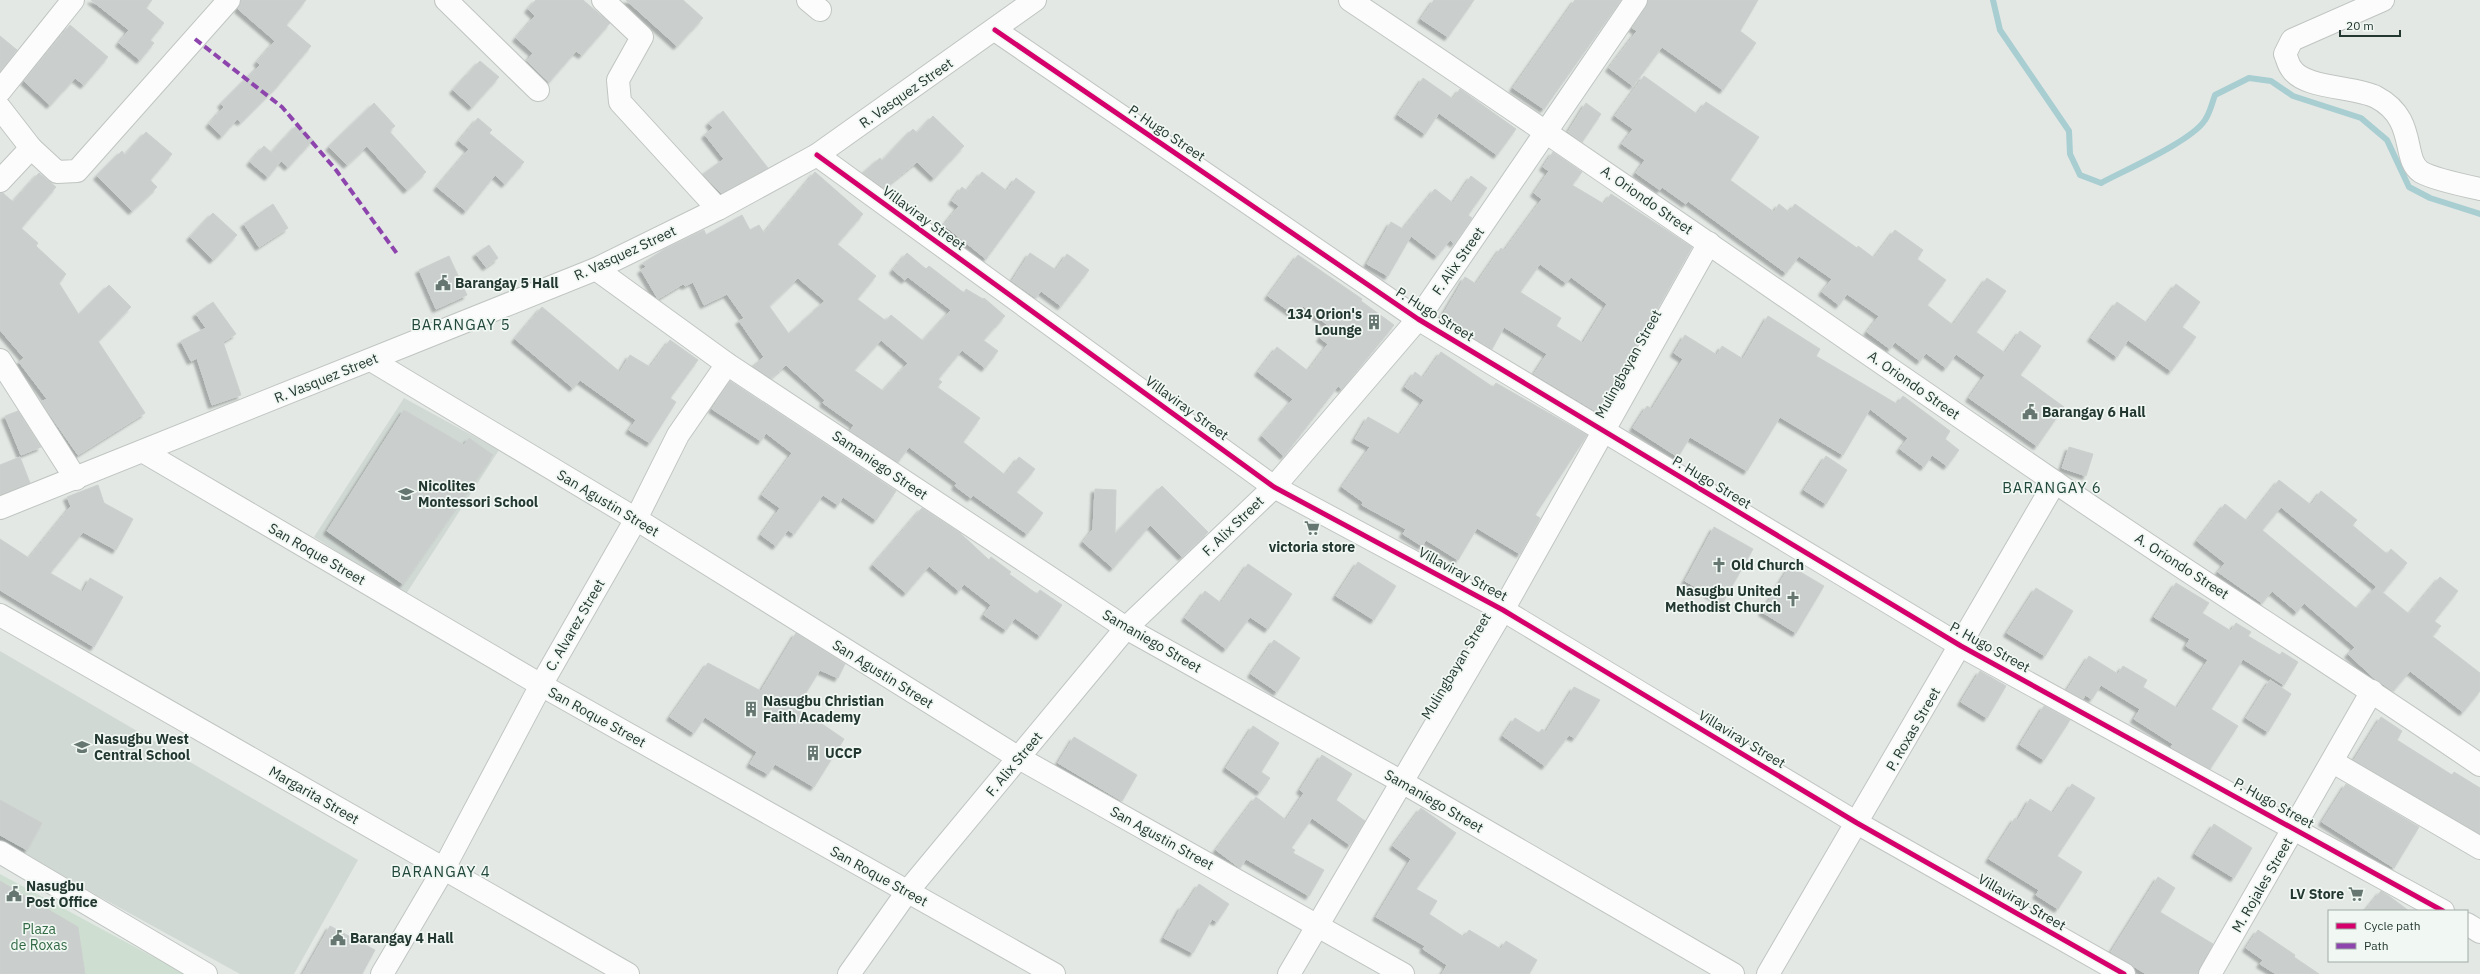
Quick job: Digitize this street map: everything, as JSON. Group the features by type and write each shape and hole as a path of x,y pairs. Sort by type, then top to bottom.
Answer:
{"street":[{"path":"0,91 74,0"},
{"path":"0,108 31,148 57,172 77,171 229,0"},
{"path":"446,0 538,90"},
{"path":"603,0 642,37 618,80 620,102 718,209"},
{"name":"R. Vasquez Street","path":"0,508 144,452 596,269 718,209 817,155 995,30 1035,0"},
{"name":"A. Oriondo Street","path":"1350,0 1548,131 2055,482 2372,691 2480,765"},
{"name":"F. Alix Street","path":"849,974 907,892 1126,628 1274,487 1418,319 1548,131 1636,0"},
{"path":"2383,0 2292,40 2285,54 2291,69 2303,79 2375,97 2392,108 2403,122 2412,160 2421,172 2480,189"},
{"name":"P. Hugo Street","path":"995,30 1418,319 1961,646 2295,828 2441,910"},
{"path":"0,181 31,148"},
{"name":"Villaviray Street","path":"817,155 1274,487 1504,610 1858,823 2124,974"},
{"name":"Mulingbayan Street","path":"1289,974 1504,610 1710,243"},
{"name":"Samaniego Street","path":"596,269 728,364 1126,628 1402,782 1733,974"},
{"path":"0,360 76,479"},
{"name":"San Agustin Street","path":"371,360 636,519 1019,758 1318,924 1403,974"},
{"name":"C. Alvarez Street","path":"382,974 443,870 541,685 636,519 678,435 728,364"},
{"name":"San Roque Street","path":"144,452 541,685 1054,974"},
{"name":"P. Roxas Street","path":"1768,974 1858,823 2055,482"},
{"name":"Margarita Street","path":"0,615 443,870 628,974"},
{"name":"M. Rojales Street","path":"2210,974 2333,762 2372,691"},
{"path":"2333,762 2480,848"},
{"path":"0,852 206,974"},
{"path":"2468,925 2480,932"}],"shaded area":[{"name":"Nicolites Montessori School","path":"404,398 499,450 406,594 314,537"},
{"name":"Nasugbu West Central School","path":"0,651 358,860 294,974 240,974 0,842"}],"green space":[{"name":"Plaza de Roxas","path":"0,874 185,974 0,974"}],"building":[{"path":"91,0 152,0 146,8 164,23 150,40 154,43 140,60 119,43 129,30"},
{"path":"241,0 306,0 286,25 311,46 278,85 241,122 237,119 222,136 209,124 224,107 221,104 260,65 257,62 275,41 238,9"},
{"path":"536,0 583,0 610,23 582,55 576,51 549,82 527,61 533,53 516,38 535,16 528,9"},
{"path":"626,0 683,0 703,18 677,46"},
{"path":"1434,0 1474,0 1448,37 1421,19"},
{"path":"1575,0 1621,0 1544,109 1513,88"},
{"path":"1648,0 1758,0 1740,31 1756,43 1723,90 1662,47 1633,86 1609,68 1637,31 1632,28 1646,7"},
{"path":"70,25 108,57 84,85 75,78 50,105 24,81"},
{"path":"0,36 17,50 0,71"},
{"path":"480,61 499,77 472,107 453,90"},
{"path":"1644,76 1697,114 1706,102 1759,137 1730,180 1774,212 1779,204 1789,212 1795,204 1857,248 1858,246 1874,258 1895,230 1923,250 1917,259 1946,280 1927,305 1953,325 1987,278 2006,291 1976,332 2005,353 2020,331 2041,346 2020,375 2064,407 2037,446 1969,398 1985,375 1956,354 1946,368 1926,353 1920,361 1895,342 1890,349 1867,332 1879,316 1847,294 1839,305 1822,292 1832,279 1799,256 1786,273 1688,201 1686,204 1662,187 1660,190 1636,173 1645,160 1622,144 1633,129 1615,116"},
{"path":"1423,78 1453,99 1460,89 1516,129 1497,155 1439,113 1425,134 1398,115"},
{"path":"374,103 395,126 389,131 426,172 407,190 367,146 347,165 329,147"},
{"path":"1586,103 1601,114 1582,142 1568,132"},
{"path":"723,111 768,168 721,193 703,174 724,159 705,135 713,128 709,123"},
{"path":"933,116 964,146 934,178 917,162 884,188 863,173 880,158 882,161 913,129 917,133"},
{"path":"478,118 492,130 489,133 524,162 505,184 495,175 466,211 437,187 469,149 459,141"},
{"path":"297,125 313,140 288,167 272,152"},
{"path":"146,132 172,154 150,180 157,187 132,211 97,176 122,151 125,155"},
{"path":"264,146 281,161 268,177 250,162"},
{"path":"1553,152 1582,172 1572,185 1604,204 1611,194 1692,247 1599,413 1534,374 1547,354 1504,327 1492,349 1441,318 1465,277 1476,284 1501,248 1504,251 1542,199 1534,193 1549,171 1543,167","holes":["1540,264 1566,283 1571,277 1607,304 1583,343 1556,326 1561,318 1520,292"]},
{"path":"815,172 863,214 837,244 876,276 857,299 886,321 891,315 923,341 951,310 908,277 905,280 893,270 907,253 926,269 929,266 964,293 966,289 983,299 984,298 1005,316 983,340 998,351 985,368 962,350 938,379 942,382 937,387 980,418 963,442 1005,475 1019,457 1035,469 1016,492 1043,513 1027,534 973,495 971,498 955,486 957,483 909,447 898,462 850,431 854,425 823,403 825,400 786,365 771,378 753,366 764,357 739,321 744,318 727,294 704,305 693,282 685,286 683,284 658,299 641,270 646,267 643,263 665,249 704,230 706,235 742,215 750,230 759,225 764,233","holes":["798,278 825,301 789,334 769,306","881,340 908,363 883,391 854,370"]},
{"path":"982,172 1007,191 1016,178 1035,192 986,259 944,225 959,206 952,201 962,187 967,191"},
{"path":"39,173 56,187 21,228 38,243 36,246 66,274 59,283 79,315 109,285 131,307 98,341 145,413 78,455 41,402 47,399 19,362 24,358 0,330 0,193 3,193 13,202"},
{"path":"1471,176 1487,188 1468,215 1472,218 1454,244 1450,240 1437,256 1411,236 1388,276 1367,264 1391,222 1403,229 1435,189 1453,203"},
{"path":"273,204 288,228 259,247 244,224"},
{"path":"213,213 237,235 213,260 190,237"},
{"path":"489,245 498,258 486,267 476,254"},
{"path":"1030,253 1056,270 1067,254 1089,270 1061,306 1041,291 1036,298 1012,281"},
{"path":"1298,255 1362,299 1361,301 1394,325 1342,389 1338,386 1284,456 1262,436 1293,399 1258,372 1277,347 1308,371 1328,344 1320,338 1329,326 1303,306 1296,316 1268,296"},
{"name":"Barangay 5 Hall","path":"449,256 467,295 436,309 419,270"},
{"path":"2176,284 2200,302 2182,327 2196,337 2171,371 2128,340 2117,357 2091,338 2117,302 2147,323"},
{"path":"213,302 236,334 223,342 241,395 212,405 197,358 191,361 181,341 206,328 196,314"},
{"path":"542,307 620,372 630,355 650,367 670,340 698,360 670,398 676,402 650,443 629,430 636,420 580,380 573,388 515,339"},
{"path":"1768,316 1820,349 1816,356 1897,404 1903,396 1950,431 1945,439 1959,450 1947,466 1932,455 1924,467 1900,449 1908,438 1870,409 1843,455 1780,417 1747,471 1690,437 1678,457 1633,428 1647,406 1652,409 1683,359 1674,353 1685,335 1717,355 1722,346 1743,359"},
{"path":"1441,352 1493,387 1496,383 1587,435 1535,515 1540,518 1520,554 1477,528 1458,560 1426,540 1422,546 1403,534 1406,529 1362,505 1363,502 1342,487 1370,447 1355,439 1368,417 1400,435 1424,400 1405,387 1415,372 1423,378"},
{"path":"730,381 896,491 876,520 843,497 838,505 823,495 794,534 788,530 776,546 761,535 780,508 762,495 792,453 766,433 761,441 712,409"},
{"name":"Nicolites Montessori School","path":"404,410 464,445 469,438 493,455 403,584 327,531"},
{"path":"18,411 41,447 21,455 5,416"},
{"path":"2069,447 2093,454 2086,476 2062,468"},
{"path":"1826,456 1847,470 1826,504 1804,490"},
{"path":"20,457 30,483 0,495 0,465"},
{"path":"2279,480 2311,505 2321,491 2357,520 2352,525 2387,554 2391,549 2407,563 2383,592 2281,507 2262,530 2357,609 2376,587 2409,614 2440,577 2458,591 2434,621 2441,626 2432,636 2480,673 2480,691 2463,712 2410,671 2393,691 2374,678 2348,654 2355,647 2304,603 2297,612 2272,591 2262,603 2218,572 2225,563 2197,541 2225,504 2247,521"},
{"path":"98,485 104,503 133,519 116,550 83,532 50,573 83,592 90,578 123,597 94,647 0,590 0,539 29,558 71,506 67,497"},
{"path":"1162,486 1208,532 1182,557 1150,525 1113,568 1083,542 1093,529 1095,489 1116,490 1115,534"},
{"path":"922,508 960,533 989,560 991,557 1011,572 1009,574 1037,594 1040,590 1062,605 1040,636 1015,618 1006,630 984,615 991,605 964,584 959,591 929,566 906,593 873,565"},
{"name":"Old Church","path":"1714,527 1753,549 1723,602 1685,581"},
{"path":"1358,562 1396,586 1374,620 1336,596"},
{"path":"1248,564 1292,594 1268,629 1250,617 1226,649 1185,618 1205,591 1221,603"},
{"name":"Nasugbu United Methodist Church","path":"1790,566 1824,586 1796,633 1762,612"},
{"path":"2176,583 2209,603 2202,613 2231,631 2236,623 2251,632 2248,636 2280,655 2282,652 2298,662 2284,685 2243,659 2211,709 2238,726 2210,769 2171,747 2173,744 2134,719 2140,709 2101,685 2092,699 2085,695 2083,699 2067,690 2089,656 2118,674 2123,666 2147,680 2143,687 2177,708 2208,660 2186,646 2190,639 2154,617"},
{"path":"2036,588 2073,611 2045,656 2007,633"},
{"path":"796,633 845,664 838,678 820,670 797,707 844,739 814,787 775,764 768,774 750,764 757,752 705,717 694,733 670,717 708,663 761,691"},
{"path":"1274,640 1300,658 1277,692 1251,674"},
{"path":"1980,671 2006,686 1987,718 1961,702"},
{"path":"2270,680 2291,694 2268,732 2246,718"},
{"path":"1574,687 1600,700 1575,738 1569,735 1545,766 1503,736 1515,718 1539,733 1542,729 1546,732"},
{"path":"2044,706 2070,720 2044,760 2020,745"},
{"path":"2381,717 2402,731 2397,740 2452,775 2454,772 2480,788 2480,834 2354,760"},
{"path":"1253,726 1279,743 1261,772 1270,778 1260,792 1226,768"},
{"path":"1074,737 1137,775 1122,801 1058,763"},
{"path":"1322,755 1352,774 1336,800 1365,821 1350,845 1312,818 1291,848 1295,850 1293,853 1324,870 1309,896 1246,859 1240,868 1216,850 1256,797 1286,820 1304,793 1300,790"},
{"path":"2072,784 2095,798 2057,856 2082,872 2058,909 2036,895 2039,890 1989,859 2015,818 2018,820 2030,799 2053,813"},
{"path":"2346,784 2419,827 2394,868 2322,822"},
{"path":"0,800 42,823 27,850 0,835"},
{"path":"1421,808 1456,833 1416,889 1437,901 1429,914 1464,937 1469,930 1501,949 1506,941 1537,960 1529,974 1442,974 1447,965 1423,949 1425,946 1376,917 1411,859 1393,846"},
{"path":"2214,824 2252,848 2234,878 2195,854"},
{"path":"2158,877 2175,888 2160,912 2213,944 2198,974 2146,974 2111,952"},
{"name":"Plaza de Roxas","path":"0,881 78,927 85,974 0,974"},
{"path":"1199,884 1229,904 1217,922 1212,919 1193,953 1164,938 1182,906 1184,907"},
{"path":"2381,891 2408,910 2366,910"},
{"name":"Barangay 4 Hall","path":"330,926 375,950 362,974 303,974"},
{"path":"2258,930 2295,955 2294,957 2319,974 2276,974 2260,964 2263,960 2246,948"}],"waterway":[{"path":"1993,0 2000,30 2069,131 2070,154 2080,175 2101,183 2173,146 2187,137 2205,120 2210,111 2215,95 2249,78 2271,81 2293,96 2361,118 2387,140 2409,187 2430,198 2480,214"}],"marked path":[{"path":"195,39 282,107 336,170 398,255"}],"cycle path":[{"path":"995,30 1418,319 1961,646 2441,910"},
{"path":"817,155 1274,487 1503,610 1857,823 2124,974"}],"place":[{"name":"Barangay 5 Hall","path":"443,283"},
{"name":"134 Orion's Lounge","path":"1374,322"},
{"name":"Barangay 6 Hall","path":"2030,412"},
{"name":"Nicolites Montessori School","path":"406,494"},
{"name":"victoria store","path":"1312,528"},
{"name":"Old Church","path":"1719,565"},
{"name":"Nasugbu United Methodist Church","path":"1793,599"},
{"name":"Nasugbu Christian Faith Academy","path":"751,709"},
{"name":"Nasugbu West Central School","path":"82,747"},
{"name":"UCCP","path":"813,753"},
{"name":"Nasugbu Post Office","path":"14,894"},
{"name":"LV Store","path":"2356,894"},
{"name":"Barangay 4 Hall","path":"338,938"}],"district":[{"name":"BARANGAY 5","path":"461,324"},
{"name":"BARANGAY 6","path":"2052,487"},
{"name":"BARANGAY 4","path":"441,871"}]}
